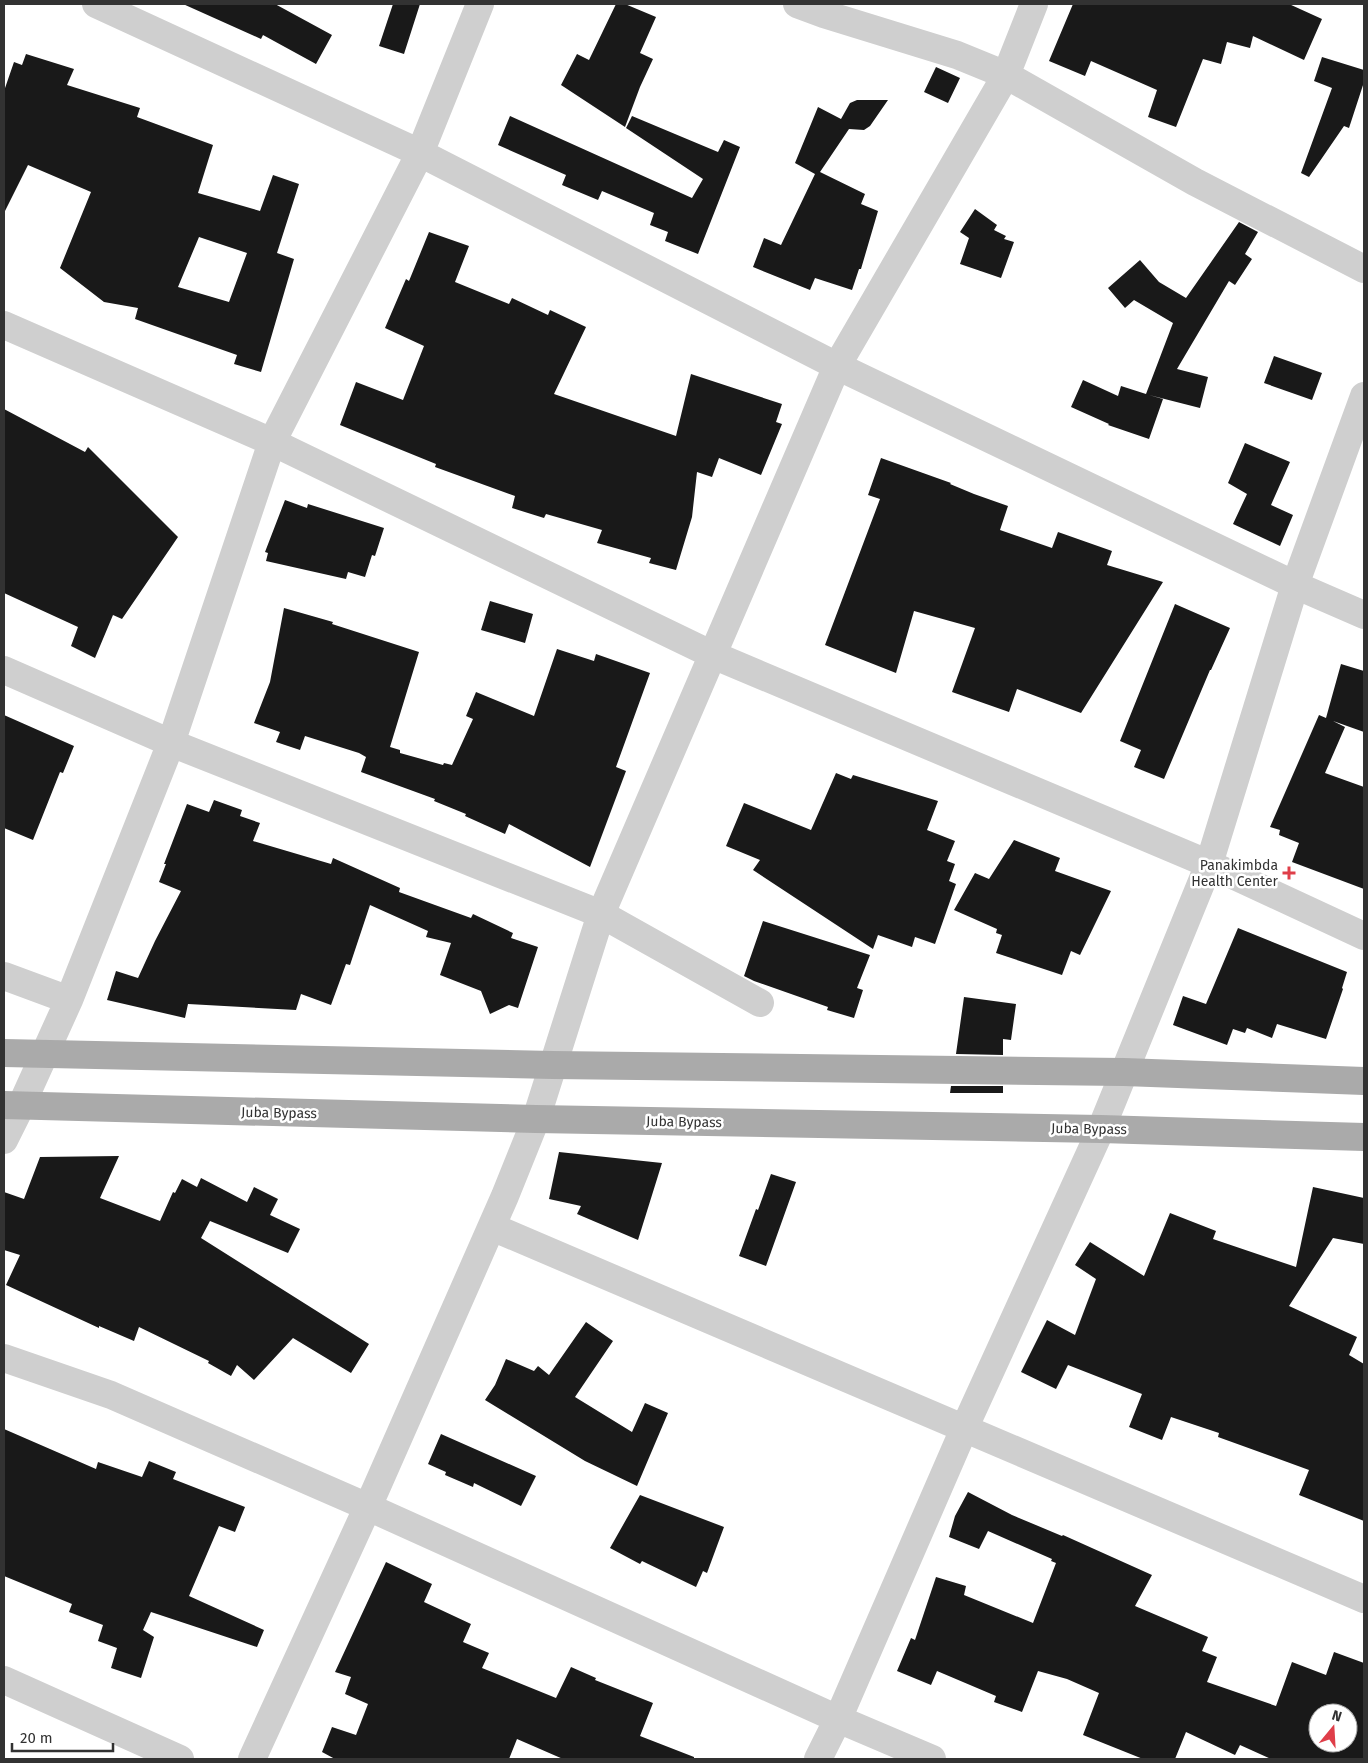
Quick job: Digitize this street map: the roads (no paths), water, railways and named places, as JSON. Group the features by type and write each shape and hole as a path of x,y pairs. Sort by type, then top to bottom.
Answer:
{"main road":[{"path":"4,1053 553,1065 1124,1072 1364,1081"},
{"name":"Juba Bypass","path":"13,1106 536,1119 1101,1129 1364,1137"}],"street":[{"path":"96,4 420,153 837,366 1294,585 1364,615"},
{"path":"4,1140 13,1106 45,1054 69,1000 171,743 272,442 420,153 480,4"},
{"path":"797,4 957,55 1006,75 1195,182 1364,269"},
{"path":"252,1759 368,1507 492,1227 536,1119 601,914 837,366 1006,75 1034,4"},
{"path":"4,325 272,442 713,655 1209,864 1364,936"},
{"path":"818,1759 838,1719 964,1429 1101,1129 1209,864 1294,585 1364,396"},
{"path":"4,670 171,743 601,914 760,1003"},
{"path":"4,976 69,1000"},
{"path":"492,1227 1364,1599"},
{"path":"4,1358 111,1395 368,1507 838,1719 932,1759"},
{"path":"4,1680 180,1759"}],"place":[{"name":"Panakimbda Health Center","path":"1289,873"}]}
